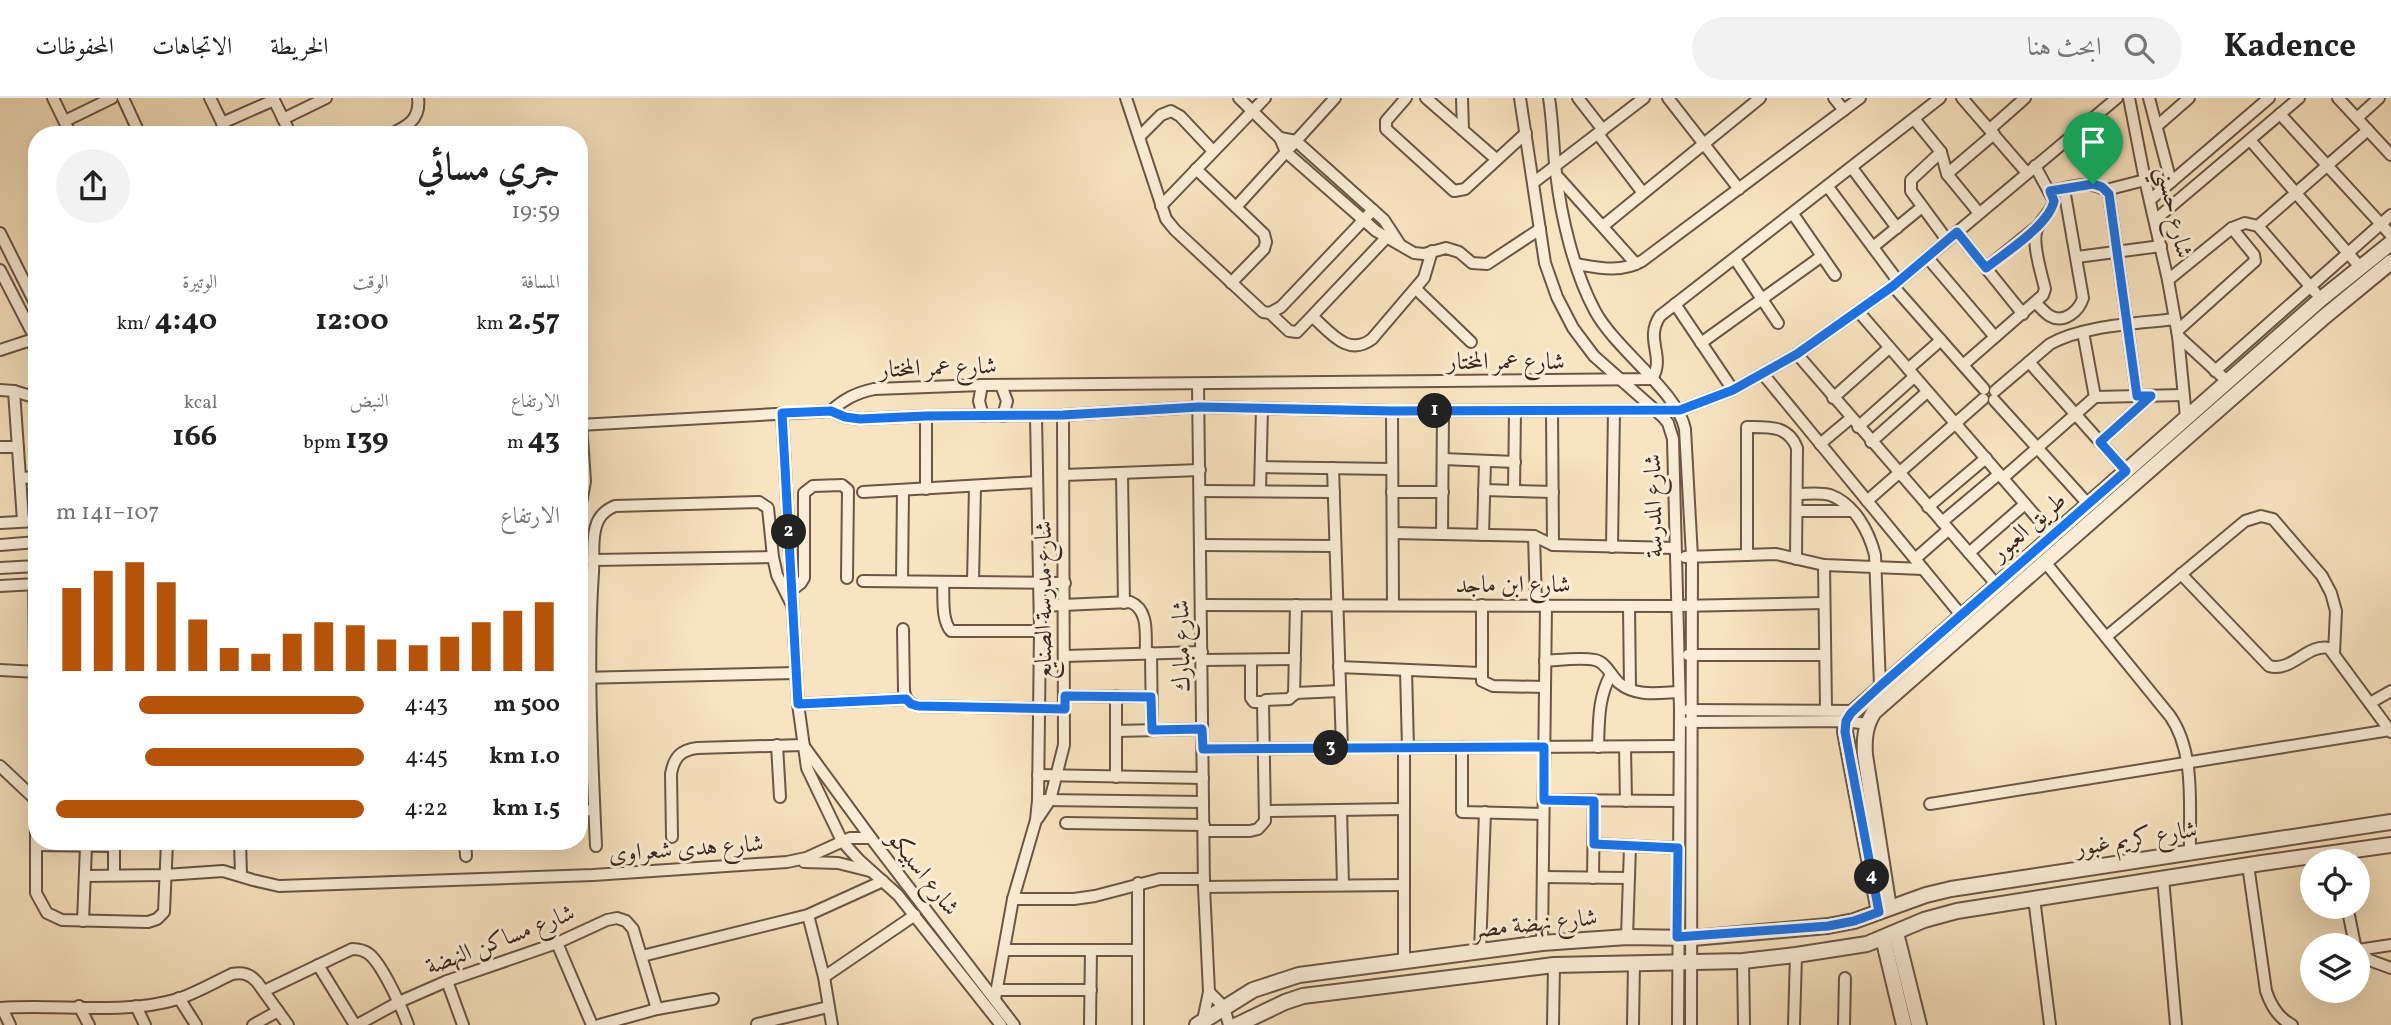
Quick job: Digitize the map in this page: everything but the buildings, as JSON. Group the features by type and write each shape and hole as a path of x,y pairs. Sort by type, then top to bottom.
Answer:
{"street":[{"path":"53,98 67,126"},
{"path":"65,121 112,98"},
{"path":"123,98 136,126"},
{"path":"210,98 224,126"},
{"path":"283,119 326,98"},
{"path":"406,126 417,116 418,98"},
{"path":"1126,98 1161,206 1175,230 1258,308 1270,313 1292,333 1301,330 1387,238"},
{"path":"1239,98 1280,138 1286,152 1363,220 1414,253 1453,249 1472,263 1487,264 1540,229"},
{"path":"1161,206 1265,98"},
{"path":"1236,207 1335,98"},
{"path":"1406,98 1386,121 1386,129 1451,189 1465,189 1525,133"},
{"path":"1426,98 1496,159"},
{"path":"1462,98 1463,130"},
{"name":"شارع المدرسة","path":"1520,98 1545,263 1557,297 1567,318 1594,356 1657,411 1668,423 1673,439 1680,710 1677,937 1685,962"},
{"path":"1578,98 1643,193"},
{"path":"1533,183 1556,171 1644,98"},
{"path":"1668,98 1738,189"},
{"path":"1603,226 1760,98"},
{"path":"1834,98 1844,110"},
{"path":"1576,264 1613,270 1636,264 1860,98"},
{"path":"1652,379 1658,365 1653,341 1655,324 1660,316 1940,98"},
{"path":"1962,98 1992,132 2031,169 2050,191 2054,201 2038,226 1986,268"},
{"path":"1947,174 2025,98"},
{"name":"شارع عمر المختار","path":"1652,379 982,385 874,389 843,400 831,411 860,419 1063,415 1199,407 1392,411 1680,410 1733,390 1763,374 1797,354 1858,311 1896,283 2117,98"},
{"name":"شارع حسني","path":"2129,98 2175,319 2186,417"},
{"path":"2149,98 2171,182"},
{"path":"2157,126 2189,98"},
{"path":"2150,200 2269,98"},
{"path":"2155,220 2299,98"},
{"path":"2338,98 2390,151"},
{"path":"2357,118 2379,98"},
{"path":"222,123 274,99 286,126"},
{"path":"1552,100 1556,171 1576,264 1589,297 1606,327 1680,410"},
{"path":"1139,136 1161,115 1171,111 1180,116 1213,151"},
{"path":"2280,114 2391,234"},
{"path":"1914,119 1941,152 1947,174 1979,213"},
{"path":"2258,226 2368,130"},
{"path":"1280,138 1296,141 1384,220 1399,243"},
{"path":"2250,140 2360,267"},
{"path":"1941,152 1911,180 1911,191 1947,240"},
{"path":"1852,168 1897,228"},
{"path":"1196,169 1264,234 1264,249 1231,283"},
{"path":"1556,171 1636,264"},
{"path":"2106,190 2145,180"},
{"path":"2050,191 2093,184 2109,194 2137,396"},
{"path":"1828,187 1896,283 1941,340 2088,504"},
{"path":"2036,303 2049,316 2056,318 2072,315 2084,298 2064,188"},
{"path":"1873,247 1922,207"},
{"path":"1270,313 1281,307 1373,210"},
{"path":"1793,214 1835,275"},
{"path":"2221,376 2310,286 2391,215"},
{"path":"2168,280 2231,228 2245,223 2258,226 2321,299"},
{"path":"1962,365 2036,303 2045,289 2034,237 2038,226"},
{"path":"2231,228 2254,255 2255,261 2177,334 2237,393"},
{"path":"1957,232 2023,314"},
{"path":"0,233 28,289"},
{"name":"طريق العبور","path":"1850,716 1880,686 2186,417 2221,376 2391,243"},
{"path":"2077,257 2161,246"},
{"path":"1313,317 1345,344 1354,347 1364,345 1424,278 1432,251"},
{"path":"1701,342 1822,256"},
{"path":"1927,257 1996,337"},
{"path":"1735,259 1778,323"},
{"name":"طريق العبور","path":"1871,718 2237,393 2391,262"},
{"path":"0,270 28,324"},
{"path":"1416,289 1471,342"},
{"path":"1675,304 1733,390"},
{"path":"1858,311 2052,535"},
{"path":"1867,501 1989,395 2060,339 2083,332 2175,319"},
{"path":"2083,332 2095,397"},
{"path":"1820,444 1854,423 1911,373 1941,340"},
{"path":"0,350 28,342"},
{"path":"1833,398 1889,348"},
{"path":"1797,354 1996,584"},
{"path":"2029,362 2126,471"},
{"path":"1763,374 1961,615"},
{"name":"شارع مبارك","path":"1198,384 1204,883 1209,992 1200,1024"},
{"path":"982,385 979,401 984,416"},
{"path":"1001,385 1007,401 1003,416"},
{"path":"0,390 28,395"},
{"path":"14,391 23,522"},
{"path":"1871,442 1927,392"},
{"path":"2100,442 2151,396"},
{"path":"1915,559 1945,526 2095,397 2183,396"},
{"path":"1260,491 1262,408"},
{"path":"1612,547 1614,410"},
{"name":"شارع المدرسة","path":"1680,410 1685,429 1692,556 1693,937 1685,962"},
{"path":"588,425 831,411"},
{"path":"1392,411 1393,605"},
{"path":"1442,534 1443,411"},
{"path":"1514,491 1515,411"},
{"path":"1552,411 1553,545"},
{"name":"شارع اسبيكو","path":"782,413 798,704 807,768 842,841 915,915 1000,1025"},
{"name":"شارع مدرسة الصنايع","path":"1036,415 1040,606 1038,775 1044,800"},
{"name":"شارع مدرسة الصنايع","path":"996,994 1013,898 1036,820 1057,777 1064,744 1063,415"},
{"path":"926,416 926,489"},
{"path":"2186,417 2197,429"},
{"path":"1747,555 1747,427 1780,428 1794,440 1797,448 1796,559"},
{"path":"0,447 18,447"},
{"path":"1928,507 1986,458"},
{"path":"1443,459 1515,461"},
{"path":"1483,535 1485,461"},
{"path":"1261,467 1392,469"},
{"path":"1333,468 1342,748"},
{"path":"1064,475 1200,470"},
{"path":"1122,473 1124,603"},
{"path":"20,478 28,478"},
{"path":"863,492 1037,482"},
{"path":"792,590 804,578 804,493 813,486 842,485 848,490 847,578"},
{"path":"973,582 975,486"},
{"path":"902,582 903,490"},
{"path":"1484,490 1553,492"},
{"path":"1200,491 1334,492"},
{"path":"1392,492 1443,492"},
{"path":"1797,494 1829,495 1852,511 1871,540 1875,567 1880,686"},
{"path":"588,631 596,527 606,510 615,506 759,502 768,508 777,575 793,608"},
{"path":"1969,553 2025,503"},
{"path":"1797,511 1852,511"},
{"path":"2106,637 2245,521 2261,516 2273,519 2322,576 2331,593 2336,611 2333,653"},
{"path":"0,523 28,522"},
{"path":"1392,533 1534,536 1553,545 1612,547 1692,556 1786,555 1824,565 1923,569"},
{"path":"1534,536 1545,661 1542,943"},
{"path":"0,545 28,543"},
{"path":"1201,545 1335,545"},
{"path":"593,560 773,556"},
{"path":"2045,562 2175,723 2184,740 2188,762 2190,852"},
{"path":"1824,565 1826,709"},
{"path":"0,568 28,566"},
{"path":"1930,804 2390,731 2329,648 2320,647 2279,668 2269,666 2181,574"},
{"path":"863,581 1065,583"},
{"path":"943,582 946,620 951,631 1040,631"},
{"path":"0,586 28,584"},
{"path":"588,584 592,584"},
{"path":"1040,606 1130,602 1142,610 1148,653 1152,730"},
{"name":"شارع ابن ماجد","path":"1201,606 1692,606 1824,603"},
{"path":"1294,695 1296,605"},
{"path":"1482,605 1482,681 1489,686 1545,687"},
{"path":"1629,606 1630,689"},
{"path":"902,629 906,699 911,704 1065,709"},
{"path":"1065,656 1148,653 1251,660 1295,659"},
{"path":"1678,655 1825,654"},
{"path":"1251,660 1251,698 1254,702 1289,699 1295,693 1340,691"},
{"path":"1545,661 1596,660 1619,683 1630,689 1646,693 1678,692"},
{"path":"1339,667 1480,673"},
{"path":"0,670 28,672"},
{"path":"1404,961 1406,670"},
{"path":"588,678 796,673"},
{"path":"1598,747 1599,704 1611,674"},
{"path":"2370,703 2391,691"},
{"path":"1065,696 1151,697"},
{"path":"1116,696 1116,777"},
{"path":"798,704 906,699"},
{"path":"1066,824 1258,829 1265,821 1266,811 1263,702"},
{"path":"1679,723 1692,716 1826,709 1850,716"},
{"path":"1680,710 1692,716 1871,718 1865,755 1884,910"},
{"path":"1850,716 1845,732 1884,910"},
{"path":"1116,732 1202,729"},
{"path":"588,731 596,846"},
{"path":"776,745 780,797"},
{"path":"672,837 671,774 678,755 687,749 697,748 803,745"},
{"name":"شارع اسبيكو","path":"803,745 871,838 996,994 1014,1025"},
{"path":"1203,749 1679,746"},
{"path":"1462,747 1462,812 1544,814"},
{"path":"1625,747 1626,801"},
{"path":"0,766 28,792"},
{"path":"1038,775 1203,778"},
{"path":"1044,800 1203,802"},
{"path":"1544,800 1678,801"},
{"path":"1593,878 1594,801"},
{"path":"1266,811 1404,809"},
{"path":"588,810 594,810"},
{"path":"1341,810 1343,886"},
{"path":"1480,951 1485,812"},
{"name":"شارع كريم غبور","path":"1884,910 1951,889 2391,822"},
{"name":"شارع هدى شعراوى","path":"85,876 165,875 223,870 279,886 593,875 787,862 813,855 857,836 871,838"},
{"path":"1594,844 1678,848"},
{"name":"شارع كريم غبور","path":"2370,850 2391,845"},
{"path":"1627,937 1630,846"},
{"path":"36,850 36,893 42,907 52,917 62,920 148,922 158,919 164,912 167,850"},
{"path":"83,921 86,850"},
{"path":"114,850 114,875"},
{"path":"240,850 241,875"},
{"path":"466,850 466,856"},
{"name":"شارع كريم غبور","path":"1889,936 1924,920 1957,911 2248,865 2300,860"},
{"path":"787,862 838,863 872,871"},
{"path":"2248,865 2266,991 2277,1014 2292,1025"},
{"path":"1543,877 1629,878"},
{"path":"2163,878 2176,1025"},
{"path":"1013,898 1084,897 1160,879 1204,883 1404,885"},
{"path":"657,1009 642,956 808,915 883,881"},
{"path":"1138,883 1138,1025"},
{"path":"2034,898 2050,1025"},
{"name":"شارع نهضة مصر","path":"1200,1024 1253,990 1286,978 1542,943 1627,937 1693,937 1828,926 1854,921 1884,910"},
{"path":"808,915 824,976 832,1025"},
{"path":"824,976 915,915"},
{"name":"شارع مساكن النهضة","path":"356,1025 447,981 557,943 607,920 617,918 626,922 632,929 642,956"},
{"path":"1889,936 1904,1025"},
{"path":"1889,936 1919,1025"},
{"name":"شارع نهضة مصر","path":"1237,1025 1303,996 1554,965 1743,961 1867,944 1889,936"},
{"path":"557,943 592,1025"},
{"path":"2370,947 2391,945"},
{"path":"264,991 352,949 364,951 373,958 399,1002 404,1023"},
{"path":"1004,950 1138,950"},
{"path":"1090,1025 1091,950"},
{"path":"1794,1025 1796,955"},
{"path":"2370,960 2391,968"},
{"path":"1743,961 1744,1025"},
{"path":"1678,1025 1685,962"},
{"path":"1685,962 1691,1025"},
{"path":"1633,1025 1634,964"},
{"path":"318,965 356,1025"},
{"path":"1553,1025 1554,965"},
{"path":"10,1025 1,1008 39,1005 135,1006 179,998 232,974 242,973 253,977 288,1025"},
{"path":"1844,1025 1845,978"},
{"path":"447,981 464,1025"},
{"path":"996,994 1091,990"},
{"path":"1209,992 1224,1007 1229,1025"},
{"path":"179,998 196,1025"},
{"path":"599,1025 657,1009 713,999"},
{"path":"79,1006 89,1025"},
{"path":"135,1006 145,1025"},
{"path":"757,1024 828,1007"},
{"path":"253,1025 278,1011"}],"route":[{"path":"2093,184 2102,187 2109,194 2137,396 2151,396 2100,442 2126,471 1848,717 1845,732 1879,912 1828,926 1677,937 1678,848 1594,844 1594,801 1544,800 1544,747 1203,749 1202,729 1152,730 1151,697 1065,696 1065,709 918,706 906,699 798,704 782,413 831,411 860,419 1063,415 1199,407 1392,411 1680,410 1733,390 1797,354 1893,286 1957,232 1986,268 2049,214 2054,201 2050,191 2093,184"}]}
